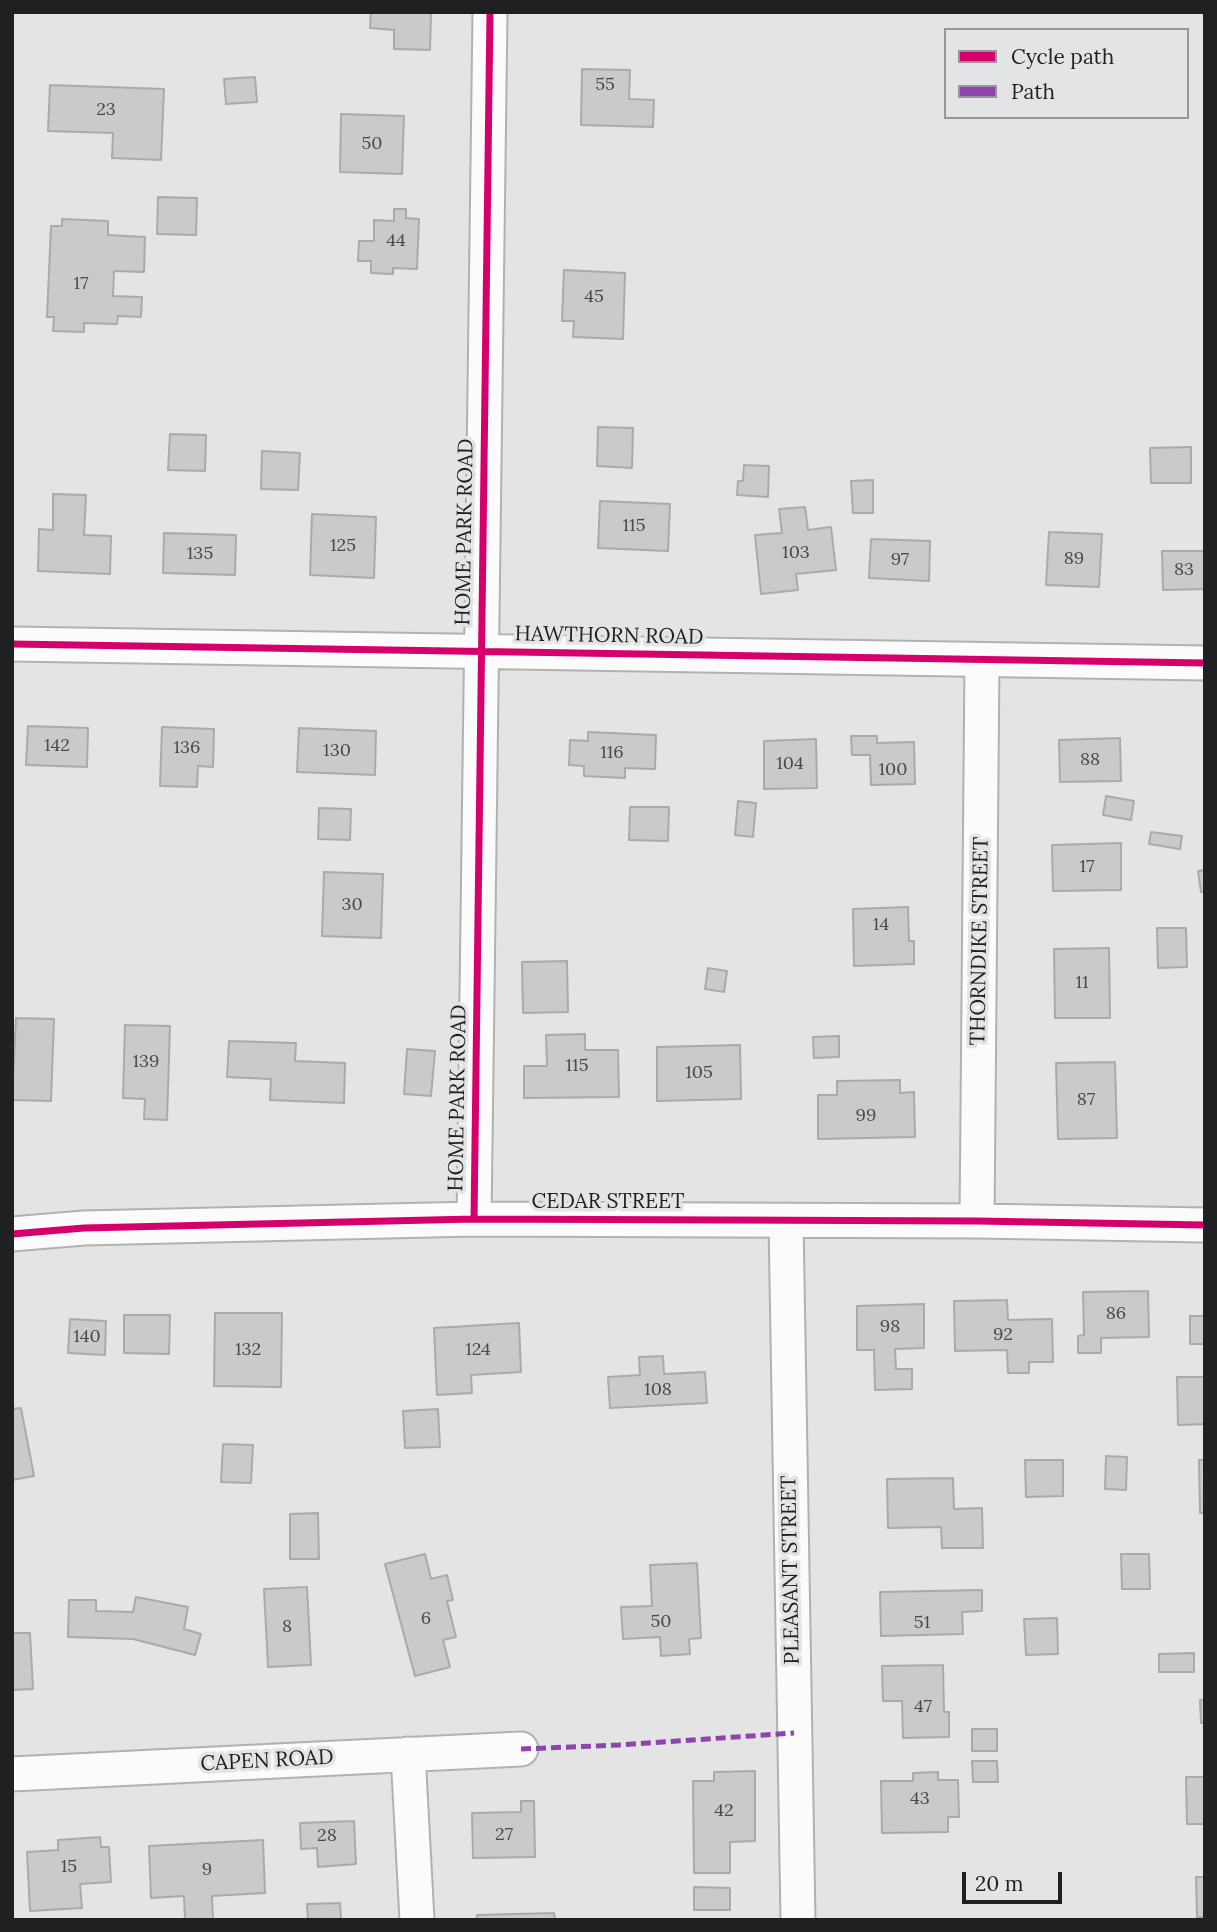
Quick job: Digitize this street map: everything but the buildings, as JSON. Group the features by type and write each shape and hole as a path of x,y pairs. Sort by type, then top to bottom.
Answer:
{"street":[{"name":"HOME PARK ROAD","path":"474,1219 490,12"},
{"name":"HAWTHORN ROAD","path":"12,644 1205,663"},
{"name":"THORNDIKE STREET","path":"977,1221 982,660"},
{"name":"CEDAR STREET","path":"12,1234 84,1228 474,1219 977,1221 1205,1225"},
{"name":"PLEASANT STREET","path":"786,1221 798,1920"},
{"name":"CAPEN ROAD","path":"12,1774 521,1749"},
{"path":"408,1754 416,1920"}],"marked path":[{"path":"521,1749 794,1733"}],"cycle path":[{"path":"474,1219 490,12"},
{"path":"12,644 1205,663"},
{"path":"12,1234 84,1228 474,1219 977,1221 1205,1225"}]}
